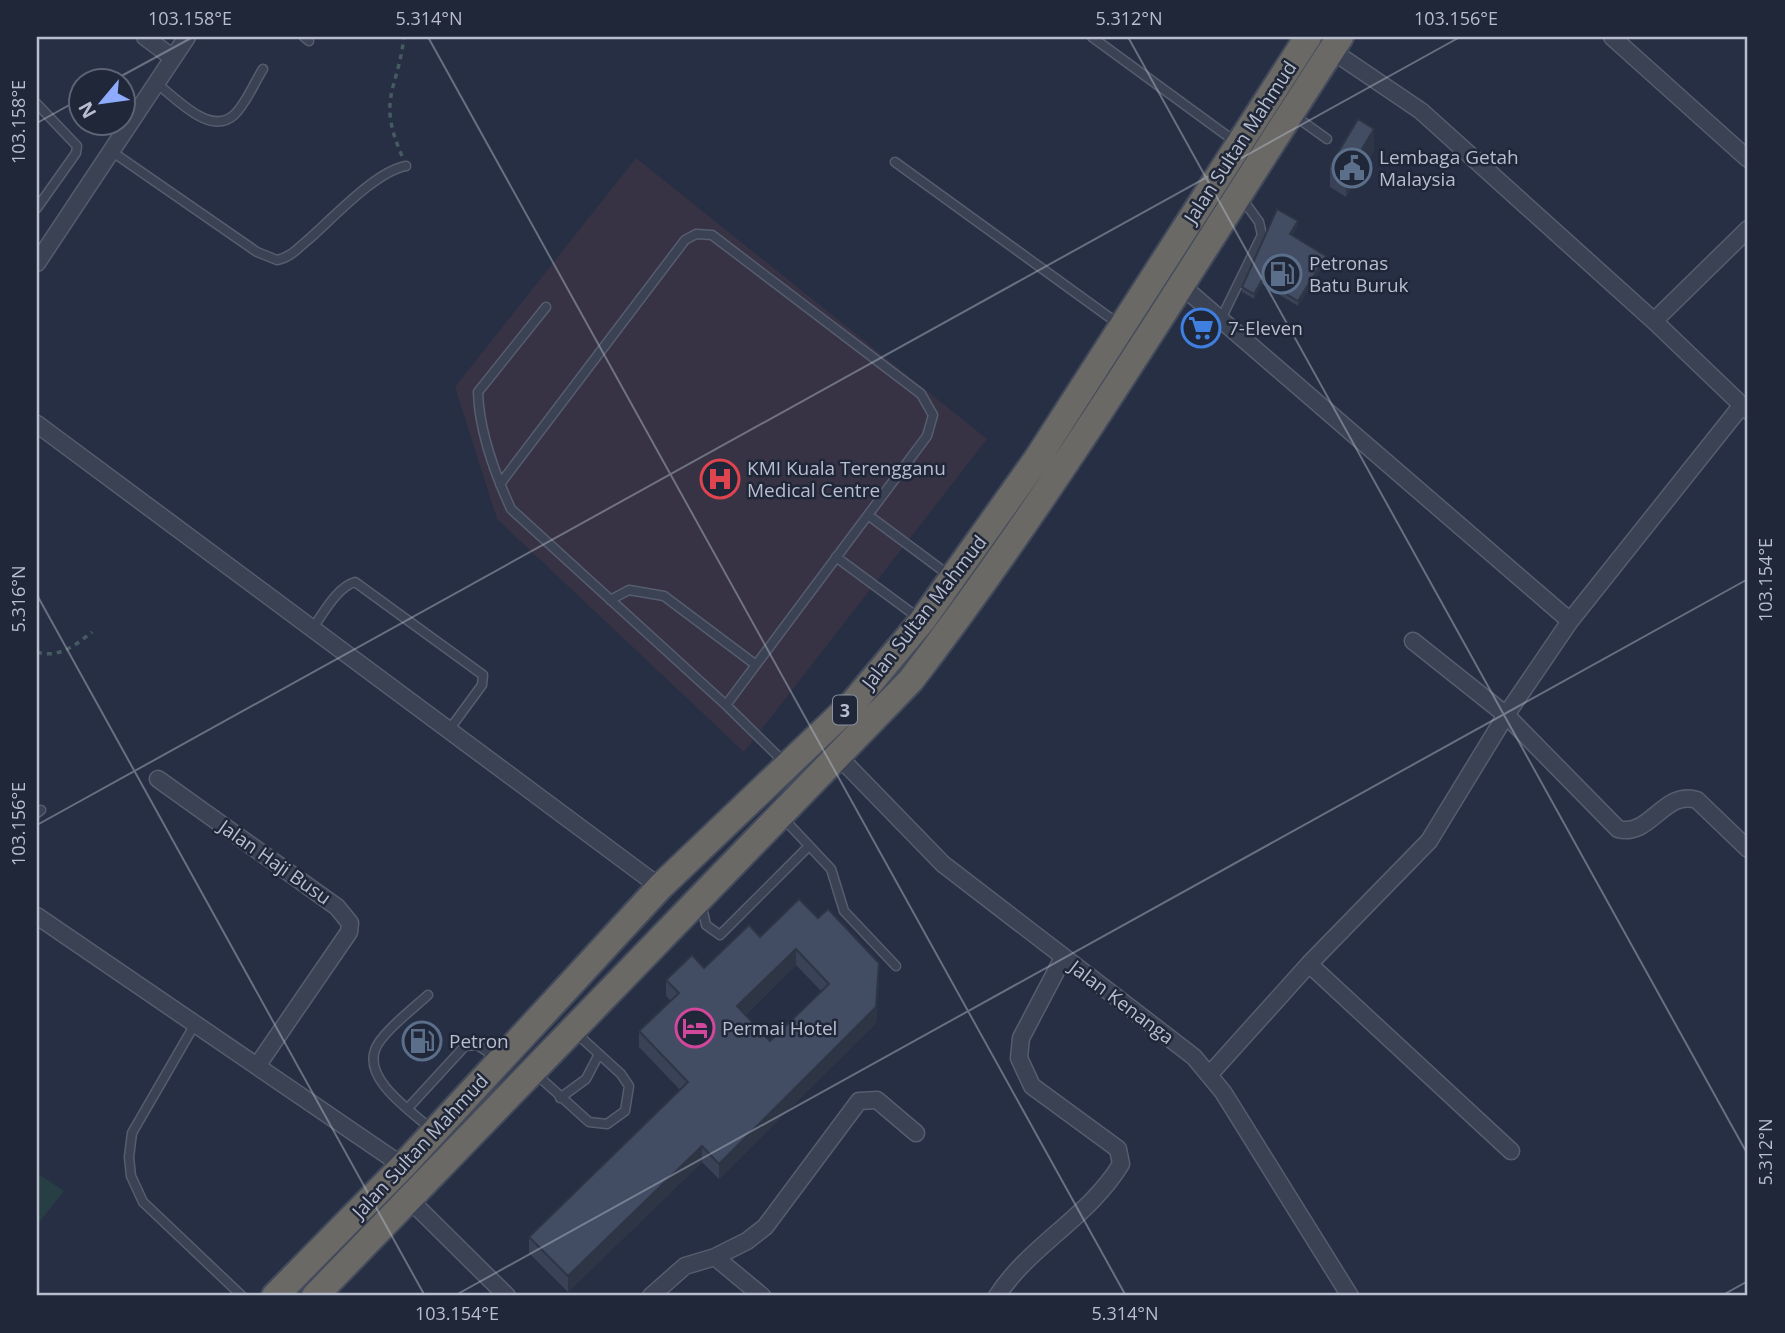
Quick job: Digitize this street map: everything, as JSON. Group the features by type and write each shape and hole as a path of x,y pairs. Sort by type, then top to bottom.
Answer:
{"highway":[{"name":"Jalan Sultan Mahmud","path":"275,1296 403,1166 660,887 854,702 922,621 1037,459 1307,37"},
{"name":"Jalan Sultan Mahmud","path":"316,1296 911,680 976,594 1059,474 1182,286 1335,43"}],"street":[{"path":"145,37 173,58"},
{"path":"37,263 187,37"},
{"path":"1612,37 1748,159"},
{"path":"1210,1074 1308,964 1429,841 1506,715 1570,621 1745,408 1654,320 1421,111 1335,43"},
{"path":"1654,320 1748,229"},
{"path":"1182,286 1570,621"},
{"path":"37,424 660,887"},
{"path":"1413,641 1506,715 1618,829 1627,832 1636,829 1678,798 1687,797 1697,800 1748,849"},
{"name":"Jalan Kenanga","path":"838,756 943,864 1194,1057 1210,1074 1350,1296"},
{"name":"Jalan Haji Busu","path":"158,779 337,907 350,923 349,932 257,1066"},
{"path":"37,916 403,1166"},
{"path":"997,1296 1007,1281 1057,1235 1121,1164 1118,1149 1032,1086 1019,1058 1021,1038 1063,958"},
{"path":"1308,964 1511,1151"},
{"path":"651,1296 685,1266 715,1257 747,1241 765,1227 859,1101 877,1100 916,1133"},
{"path":"409,1199 507,1296"},
{"path":"715,1257 762,1296"}],"lane":[{"path":"1093,37 1239,144"},
{"path":"156,83 207,122 223,121 234,115 263,69"},
{"path":"37,104 76,146 76,153 37,208"},
{"path":"1291,113 1327,139"},
{"path":"111,151 257,252 277,260 296,250 379,180 396,168 406,166"},
{"path":"895,162 1122,327"},
{"path":"1221,319 1262,235 1259,222 1239,195"},
{"path":"500,484 685,240 696,234 712,235 921,394 933,415 927,436 726,705"},
{"path":"546,307 478,392 478,408 500,484 511,509 726,705 788,766"},
{"path":"868,515 953,579"},
{"path":"836,557 922,621"},
{"path":"312,629 338,594 348,584 355,582 483,675 482,685 449,730"},
{"path":"610,600 629,590 664,596 756,665"},
{"path":"780,816 831,869 844,911 895,966"},
{"path":"702,897 706,925 720,935 809,846"},
{"path":"428,995 375,1049 374,1061 380,1078 434,1132"},
{"path":"195,1024 132,1133 128,1157 131,1176 143,1202 242,1296"},
{"path":"533,1072 589,1122 607,1124 625,1111 629,1086 621,1074 574,1031"},
{"path":"408,1108 465,1046 477,1045 500,1060"},
{"path":"560,1098 586,1079 599,1054"}],"path":[{"path":"404,37 401,59 388,102 388,115 406,166"},
{"path":"37,652 44,654 69,650 92,632"}],"shaded area":[{"name":"KMI Kuala Terengganu Medical Centre","path":"636,158 987,439 744,752 497,519 455,387"},
{"path":"37,1173 64,1191 37,1225"}],"building":[{"path":"1358,119 1374,129 1346,176 1330,166"},
{"path":"1277,209 1298,221 1290,234 1326,256 1298,301 1262,280 1254,294 1242,287"},
{"path":"799,899 818,918 828,909 879,963 876,1007 719,1164 702,1146 568,1276 529,1237 688,1082 639,1031 679,993 666,980 692,955 704,968 749,925 760,937","holes":["796,949 829,984 770,1041 737,1006"]}],"place":[{"name":"Lembaga Getah Malaysia","path":"1352,168"},
{"name":"Petronas Batu Buruk","path":"1282,274"},
{"name":"7-Eleven","path":"1201,328"},
{"name":"KMI Kuala Terengganu Medical Centre","path":"720,479"},
{"name":"Permai Hotel","path":"695,1028"},
{"name":"Petron","path":"422,1041"}]}
